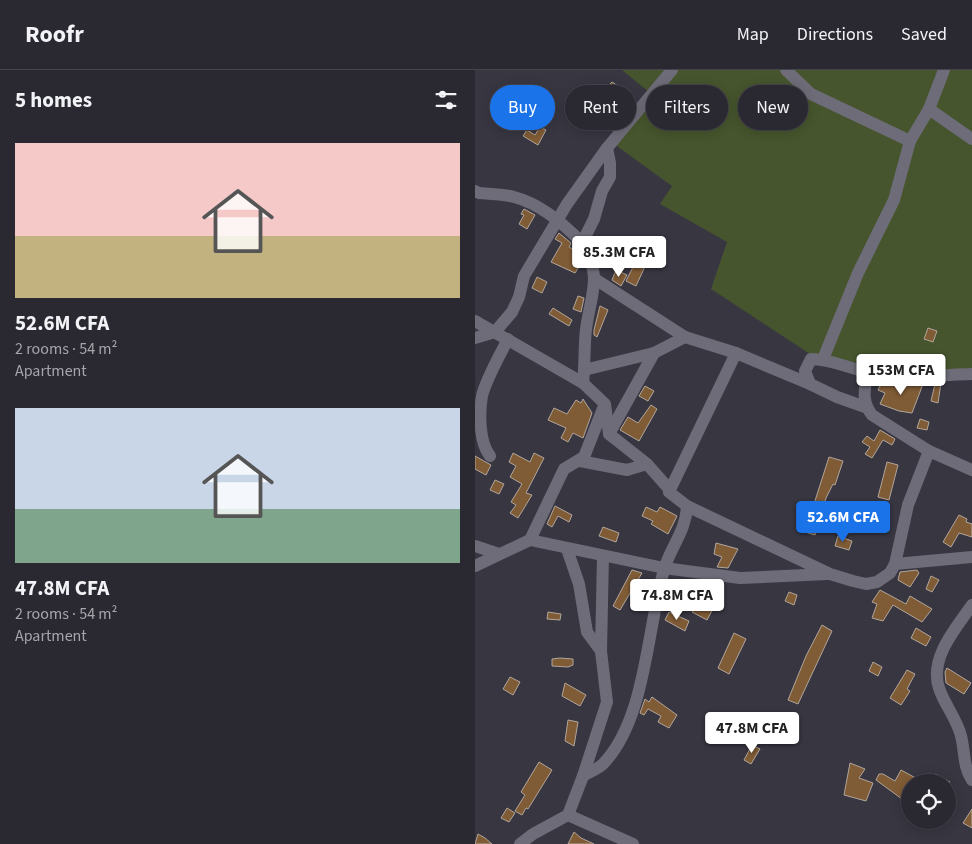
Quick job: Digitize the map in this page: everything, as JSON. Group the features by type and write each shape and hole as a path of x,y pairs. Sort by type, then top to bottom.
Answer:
{"street":[{"path":"475,338 495,332 512,312 519,297 524,276 558,220 607,148 672,70"},
{"path":"786,70 811,94 910,141"},
{"path":"823,359 858,273 894,200 903,177 910,141 929,109 944,70"},
{"path":"929,109 972,139"},
{"path":"582,243 594,220 602,192 610,177 607,148"},
{"path":"475,191 514,197 558,220 582,243 591,259 595,279 586,329 583,383"},
{"path":"595,279 685,337 737,353 810,384 837,398 865,406"},
{"path":"475,321 583,383 605,404 609,434 647,464 670,490 669,492 687,506 830,574 867,584 883,578 895,564 908,505 929,451"},
{"path":"584,370 654,353 685,337"},
{"path":"490,456 484,448 482,437 483,395 508,339"},
{"path":"609,434 654,353"},
{"path":"670,490 737,353"},
{"path":"810,384 805,371 811,360 823,359 867,372 900,376 972,374"},
{"path":"867,372 864,398 865,406 871,415 929,451 972,470"},
{"path":"530,540 564,469 580,461 587,452 605,404"},
{"path":"580,461 627,470 647,464"},
{"path":"583,776 601,766 615,748 628,723 641,685 664,568 687,521 687,506"},
{"path":"475,566 530,540 664,568 740,578 830,574"},
{"path":"475,546 499,554"},
{"path":"567,549 579,584 587,632 601,651"},
{"path":"521,844 567,815 583,776 607,702 601,651 603,556"},
{"path":"895,564 972,557"},
{"path":"970,772 961,735 938,687 937,672 947,642 972,605"},
{"path":"567,815 633,844"}],"green space":[{"path":"622,70 972,70 972,375 864,370 816,358 711,289 727,242 660,204 672,186 614,144 626,130 636,130 636,119 646,107 646,130 728,130 728,85 646,85 646,90"}],"building":[{"path":"527,130 535,135 538,130 546,130 538,145 523,136"},
{"path":"524,209 535,215 527,229 519,224 524,215 521,214"},
{"path":"559,233 571,243 569,247 578,252 581,258 582,262 575,273 551,262 562,243 555,239"},
{"path":"594,238 607,243 600,262 591,243"},
{"path":"639,255 648,260 636,286 626,281"},
{"path":"616,270 627,275 621,286 612,280"},
{"path":"537,277 547,282 542,293 532,288"},
{"path":"578,296 584,298 581,312 573,309"},
{"path":"600,306 608,310 597,337 594,335 594,330"},
{"path":"553,308 572,320 569,326 549,314"},
{"path":"928,328 937,331 933,342 924,339"},
{"path":"882,382 896,386 896,384 923,384 912,413 899,411 880,404 885,393 878,390"},
{"path":"941,383 938,403 931,401 935,384"},
{"path":"645,386 654,391 648,401 639,396"},
{"path":"583,399 592,413 583,438 573,433 568,442 561,438 566,428 548,420 554,408 567,414 576,400 581,403"},
{"path":"651,405 657,409 639,441 620,430 628,417 638,423"},
{"path":"920,419 929,422 927,430 917,428"},
{"path":"880,430 895,439 892,445 883,440 872,458 865,454 870,447 862,442 867,436 874,441"},
{"path":"513,453 530,462 534,453 544,458 526,493 532,495 518,518 510,513 516,505 511,502 522,484 510,477 516,466 509,462"},
{"path":"475,456 491,465 486,475 475,469"},
{"path":"829,457 843,461 835,485 833,484 826,498 815,535 805,532"},
{"path":"887,462 898,465 889,500 878,497"},
{"path":"495,480 504,484 499,494 490,490"},
{"path":"555,506 572,515 569,522 558,516 552,527 547,524"},
{"path":"646,507 657,512 660,507 677,516 668,534 651,524 653,521 642,516"},
{"path":"959,515 967,519 966,522 972,524 972,537 959,533 951,547 943,542"},
{"path":"603,527 619,533 616,542 599,536"},
{"path":"838,536 852,541 849,550 835,546"},
{"path":"716,543 738,549 728,568 717,567 722,557 714,554"},
{"path":"632,570 642,573 620,610 613,606"},
{"path":"917,570 919,573 910,587 898,580 900,572"},
{"path":"931,576 939,580 932,592 926,589"},
{"path":"880,590 906,604 910,596 932,609 922,622 893,605 883,621 872,618 877,604 872,602"},
{"path":"789,592 797,595 794,605 785,601"},
{"path":"700,597 715,605 707,620 692,612"},
{"path":"548,612 561,614 560,620 547,619"},
{"path":"669,612 689,621 685,631 665,620"},
{"path":"822,625 832,631 798,704 788,700 806,656"},
{"path":"916,628 931,637 926,646 911,638"},
{"path":"734,633 746,639 729,674 718,668"},
{"path":"552,659 573,659 573,665 568,667 552,666"},
{"path":"873,662 882,667 878,676 869,671"},
{"path":"947,668 971,683 964,694 946,683 945,672"},
{"path":"907,670 915,674 907,689 910,691 901,705 890,698"},
{"path":"510,677 520,682 513,695 503,689"},
{"path":"565,683 586,695 580,706 562,696"},
{"path":"652,697 677,715 669,728 658,722 661,716 648,709 644,715 640,713 645,699 649,702"},
{"path":"568,720 578,722 574,746 565,741"},
{"path":"752,745 760,749 751,764 744,760"},
{"path":"539,762 552,770 528,809 526,808 522,815 515,811 525,795 521,792"},
{"path":"850,763 865,769 859,778 873,783 866,801 844,795"},
{"path":"901,770 908,774 901,774 901,798 876,780 879,774 883,774 895,781"},
{"path":"507,808 515,813 509,822 501,818"},
{"path":"972,809 972,828 963,823"},
{"path":"574,832 581,838 594,844 568,844"},
{"path":"478,834 485,838 492,844 475,844"}]}
